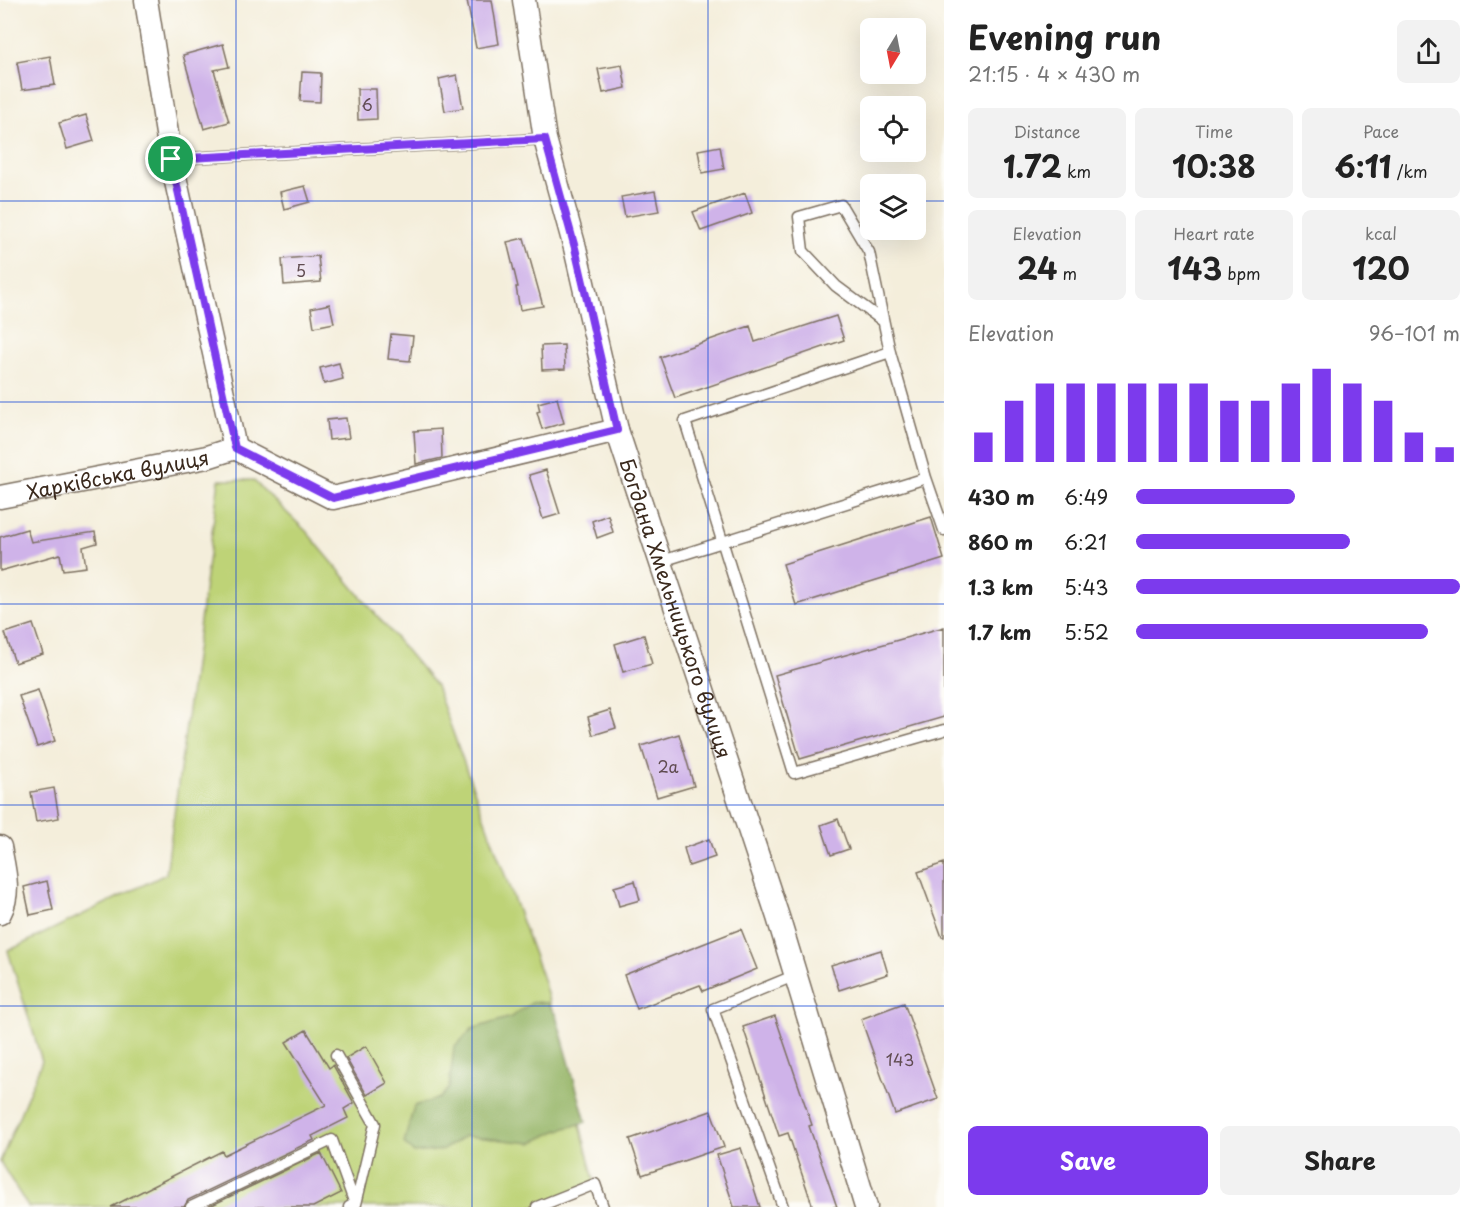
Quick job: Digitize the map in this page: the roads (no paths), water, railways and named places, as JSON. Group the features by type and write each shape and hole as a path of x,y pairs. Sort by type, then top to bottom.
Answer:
{"street":[{"path":"146,0 171,159 235,448 333,498 617,430"},
{"name":"Богдана Хмельницького вулиця","path":"524,0 545,139 575,248 617,430 662,561 796,975 866,1207"},
{"name":"Харківська вулиця","path":"0,497 207,457 235,448"},
{"path":"0,847 6,882 5,904 0,913"}],"lane":[{"path":"171,159 545,139"},
{"path":"884,321 836,286 803,251 799,217 841,206 869,252 884,321 890,352 926,478 944,530"},
{"path":"890,352 685,421 794,773 944,730"},
{"path":"662,561 926,478"},
{"path":"783,1207 713,1009 796,975"},
{"path":"336,1055 375,1124 354,1206"},
{"path":"191,1207 332,1140 354,1206"},
{"path":"537,1207 595,1184 603,1207"}]}
